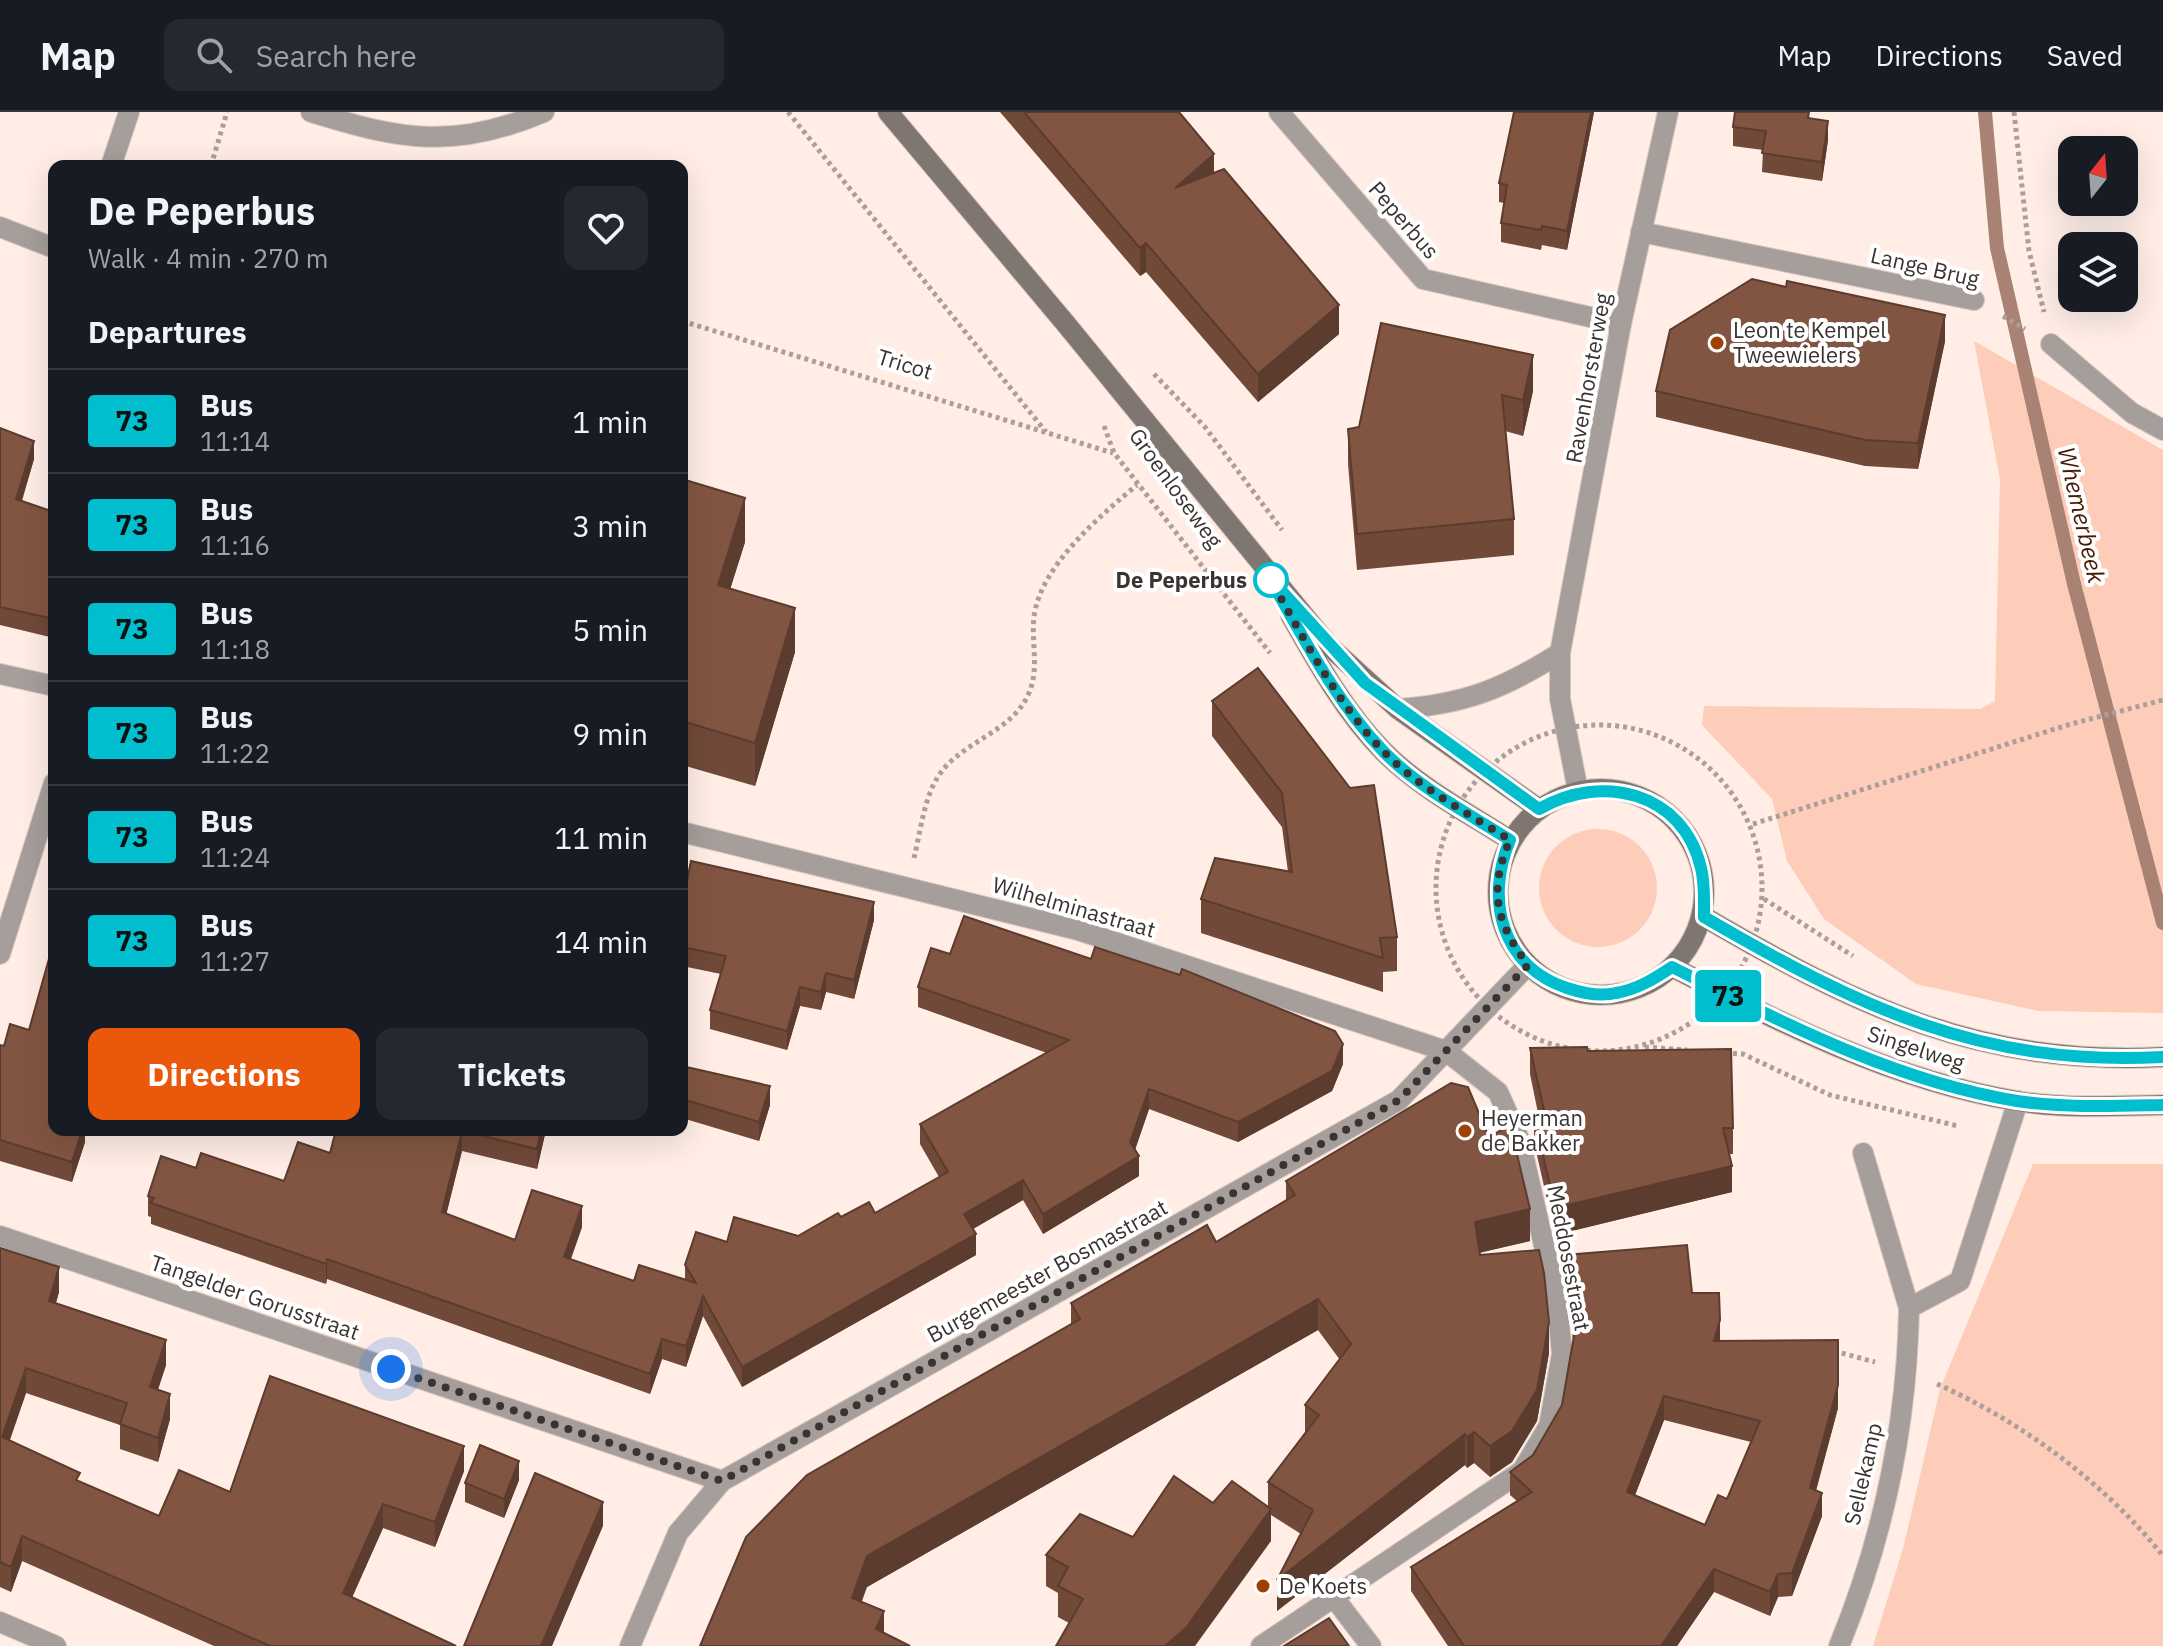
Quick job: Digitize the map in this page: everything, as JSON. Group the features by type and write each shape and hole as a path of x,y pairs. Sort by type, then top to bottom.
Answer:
{"main road":[{"name":"Groenloseweg","path":"888,112 1329,646 1398,709 1539,809"},
{"name":"Groenloseweg","path":"1269,577 1312,654 1383,751 1406,771 1510,840"},
{"path":"1605,789 1631,793 1656,804 1676,822 1692,844 1701,868 1704,917 1693,944 1672,967 1642,986 1613,994 1582,993 1553,983 1528,965 1509,941 1499,912 1497,881 1510,840 1539,809 1578,791 1605,789"},
{"name":"Singelweg","path":"1704,917 1851,998 1948,1034 2029,1052 2163,1057"},
{"name":"Singelweg","path":"1672,967 1819,1040 1934,1080 2018,1101 2090,1107 2163,1105"}],"street":[{"path":"113,160 129,112"},
{"path":"311,112 358,126 429,139 503,130 544,112"},
{"name":"Peperbus","path":"1279,112 1423,279 1621,324"},
{"name":"Ravenhorsterweg","path":"1578,791 1558,685 1560,653 1621,324 1668,112"},
{"path":"0,227 48,246"},
{"name":"Lange Brug","path":"1641,232 1974,300"},
{"path":"2051,344 2132,413 2163,430"},
{"path":"1398,709 1447,705 1488,694 1560,653"},
{"path":"0,674 48,685"},
{"path":"0,954 48,802"},
{"name":"Wilhelminastraat","path":"688,833 1078,930 1446,1051"},
{"name":"Burgemeester Bosmastraat","path":"630,1646 678,1533 722,1481 1399,1100 1528,965"},
{"name":"Meddosestraat","path":"1261,1646 1522,1471 1549,1426 1562,1354 1560,1328 1520,1141 1498,1092 1446,1051"},
{"path":"1909,1308 1960,1281 2018,1101"},
{"name":"Sellekamp","path":"1839,1646 1890,1482 1908,1372 1909,1308 1863,1153"},
{"name":"Tangelder Gorusstraat","path":"0,1236 722,1481"},
{"path":"1335,1599 1371,1646"},
{"path":"0,1622 56,1646"}],"path":[{"path":"213,160 227,112"},
{"path":"788,112 1046,432"},
{"path":"2014,112 2029,251 2051,344"},
{"name":"Lange Brug","path":"1974,300 2051,344"},
{"name":"Tricot","path":"688,323 1114,453"},
{"path":"1149,369 1205,427 1286,536"},
{"name":"Groenloseweg","path":"1104,424 1114,453 1137,485 1272,656"},
{"path":"908,887 930,793 942,771 1017,713 1029,695 1034,677 1035,608 1045,585 1091,522 1137,485"},
{"path":"1753,824 2071,724 2163,700"},
{"path":"1565,728 1588,723 1614,724 1658,735 1698,760 1731,793 1753,824 1764,871 1764,899 1860,961"},
{"path":"1437,824 1447,832"},
{"path":"1488,1007 1522,1033 1564,1049 1607,1052 1644,1047"},
{"path":"1820,1351 1836,1351 1908,1372 1965,1397 2070,1462 2163,1556"}],"shaded area":[{"path":"1974,341 2163,450 2163,1013 2039,1011 1916,984 1824,919 1787,861 1772,799 1702,725 1704,706 1980,709 1995,701 2000,479"},
{"path":"1598,829 1631,839 1647,855 1657,888 1647,921 1631,937 1598,947 1565,937 1549,921 1539,888 1549,855 1565,839"},
{"path":"2033,1164 2163,1164 2163,1646 1873,1646 1904,1545 1940,1389"}],"building":[{"path":"1024,112 1179,112 1214,154 1175,188 1224,169 1339,305 1258,374 1146,243 1140,248"},
{"path":"1514,112 1591,112 1567,231 1501,223 1507,185 1499,183"},
{"path":"1735,112 1809,112 1808,118 1828,121 1822,162 1762,153 1766,131 1733,127"},
{"path":"1752,279 1786,287 1787,281 1945,315 1918,443 1865,440 1656,391 1670,330"},
{"path":"1381,323 1533,355 1523,400 1502,395 1514,519 1357,534 1348,429 1359,427"},
{"path":"0,428 34,441 16,499 48,510 48,618 0,607"},
{"path":"688,481 745,498 718,585 795,608 755,743 688,723"},
{"path":"1258,668 1350,788 1374,785 1397,937 1380,938 1383,958 1201,899 1215,858 1292,872 1282,793 1212,701"},
{"path":"691,861 874,902 854,980 826,973 821,992 800,987 787,1031 710,1010 726,956 688,948 688,876"},
{"path":"964,916 1091,959 1095,947 1180,975 1182,969 1335,1031 1343,1044 1332,1071 1238,1122 1149,1089 1130,1142 1139,1156 1043,1214 1023,1180 964,1214 976,1234 742,1367 703,1296 686,1346 662,1339 650,1374 327,1259 326,1264 151,1203 154,1198 148,1196 161,1156 196,1168 201,1153 284,1181 298,1142 330,1153 334,1136 461,1136 442,1212 515,1240 532,1190 582,1206 564,1257 634,1281 639,1265 696,1283 685,1265 696,1232 727,1242 734,1217 798,1236 838,1213 841,1217 869,1202 875,1213 948,1172 920,1124 1069,1040 918,987 931,948 950,954"},
{"path":"48,962 48,1136 80,1136 72,1162 0,1140 0,1045 4,1046 10,1024 29,1030"},
{"path":"1587,1047 1588,1051 1731,1049 1733,1128 1723,1128 1732,1166 1555,1208 1534,1116 1544,1110 1530,1048"},
{"path":"688,1067 770,1086 759,1122 688,1101"},
{"path":"1451,1083 1468,1087 1489,1137 1510,1125 1530,1209 1475,1222 1480,1255 1539,1250 1544,1273 1549,1322 1537,1390 1512,1431 1490,1446 1474,1432 1467,1437 1465,1434 1277,1580 1313,1510 1268,1482 1319,1415 1305,1405 1351,1344 1318,1299 867,1556 852,1598 884,1611 876,1629 910,1646 700,1646 746,1537 807,1475 1080,1319 1071,1303 1207,1225 1216,1242 1295,1195 1286,1181"},
{"path":"483,1136 540,1136 537,1149"},
{"path":"1687,1245 1692,1293 1719,1293 1720,1320 1714,1341 1838,1340 1838,1385 1810,1488 1822,1493 1792,1573 1778,1574 1770,1592 1714,1569 1661,1646 1464,1646 1411,1567 1532,1492 1510,1472 1533,1455 1562,1405 1575,1330 1565,1255","holes":["1664,1396 1760,1421 1727,1499 1718,1495 1705,1525 1627,1492"]},
{"path":"0,1248 59,1267 49,1301 166,1340 150,1387 170,1394 158,1438 120,1424 127,1403 26,1368 2,1437 80,1473 76,1480 159,1516 179,1470 230,1492 270,1376 464,1446 435,1522 383,1504 343,1593 456,1646 270,1646 22,1536 11,1567 0,1562"},
{"path":"480,1445 519,1461 504,1499 465,1483"},
{"path":"535,1473 603,1502 541,1646 464,1646"},
{"path":"1174,1476 1213,1503 1232,1481 1271,1509 1186,1628 1165,1646 1056,1646 1083,1599 1058,1586 1068,1567 1046,1555 1080,1514 1133,1537"},
{"path":"1329,1618 1349,1646 1284,1646"}],"waterway":[{"name":"Whemerbeek","path":"1985,112 1997,248 2074,584 2163,923"}],"bus line":[{"name":"73","path":"2163,1057 2029,1052 1948,1034 1851,998 1753,946 1704,917 1701,868 1692,844 1676,822 1656,804 1631,793 1605,789 1578,791 1556,798 1539,809 1365,683 1269,577 1312,654 1383,751 1406,771 1510,840 1497,881 1499,912 1509,941 1528,965 1553,983 1582,993 1613,994 1642,986 1672,967 1819,1040 1934,1080 2018,1101 2090,1107 2163,1105"}],"place":[{"name":"Leon te Kempel Tweewielers","path":"1717,343"},
{"name":"De Peperbus","path":"1271,580"},
{"name":"Heyerman de Bakker","path":"1465,1131"},
{"name":"De Koets","path":"1263,1586"}],"route":[{"path":"391,1369 722,1481 1399,1100 1528,965 1509,941 1499,912 1497,881 1510,840 1406,771 1383,751 1312,654 1269,577 1271,580"}]}
